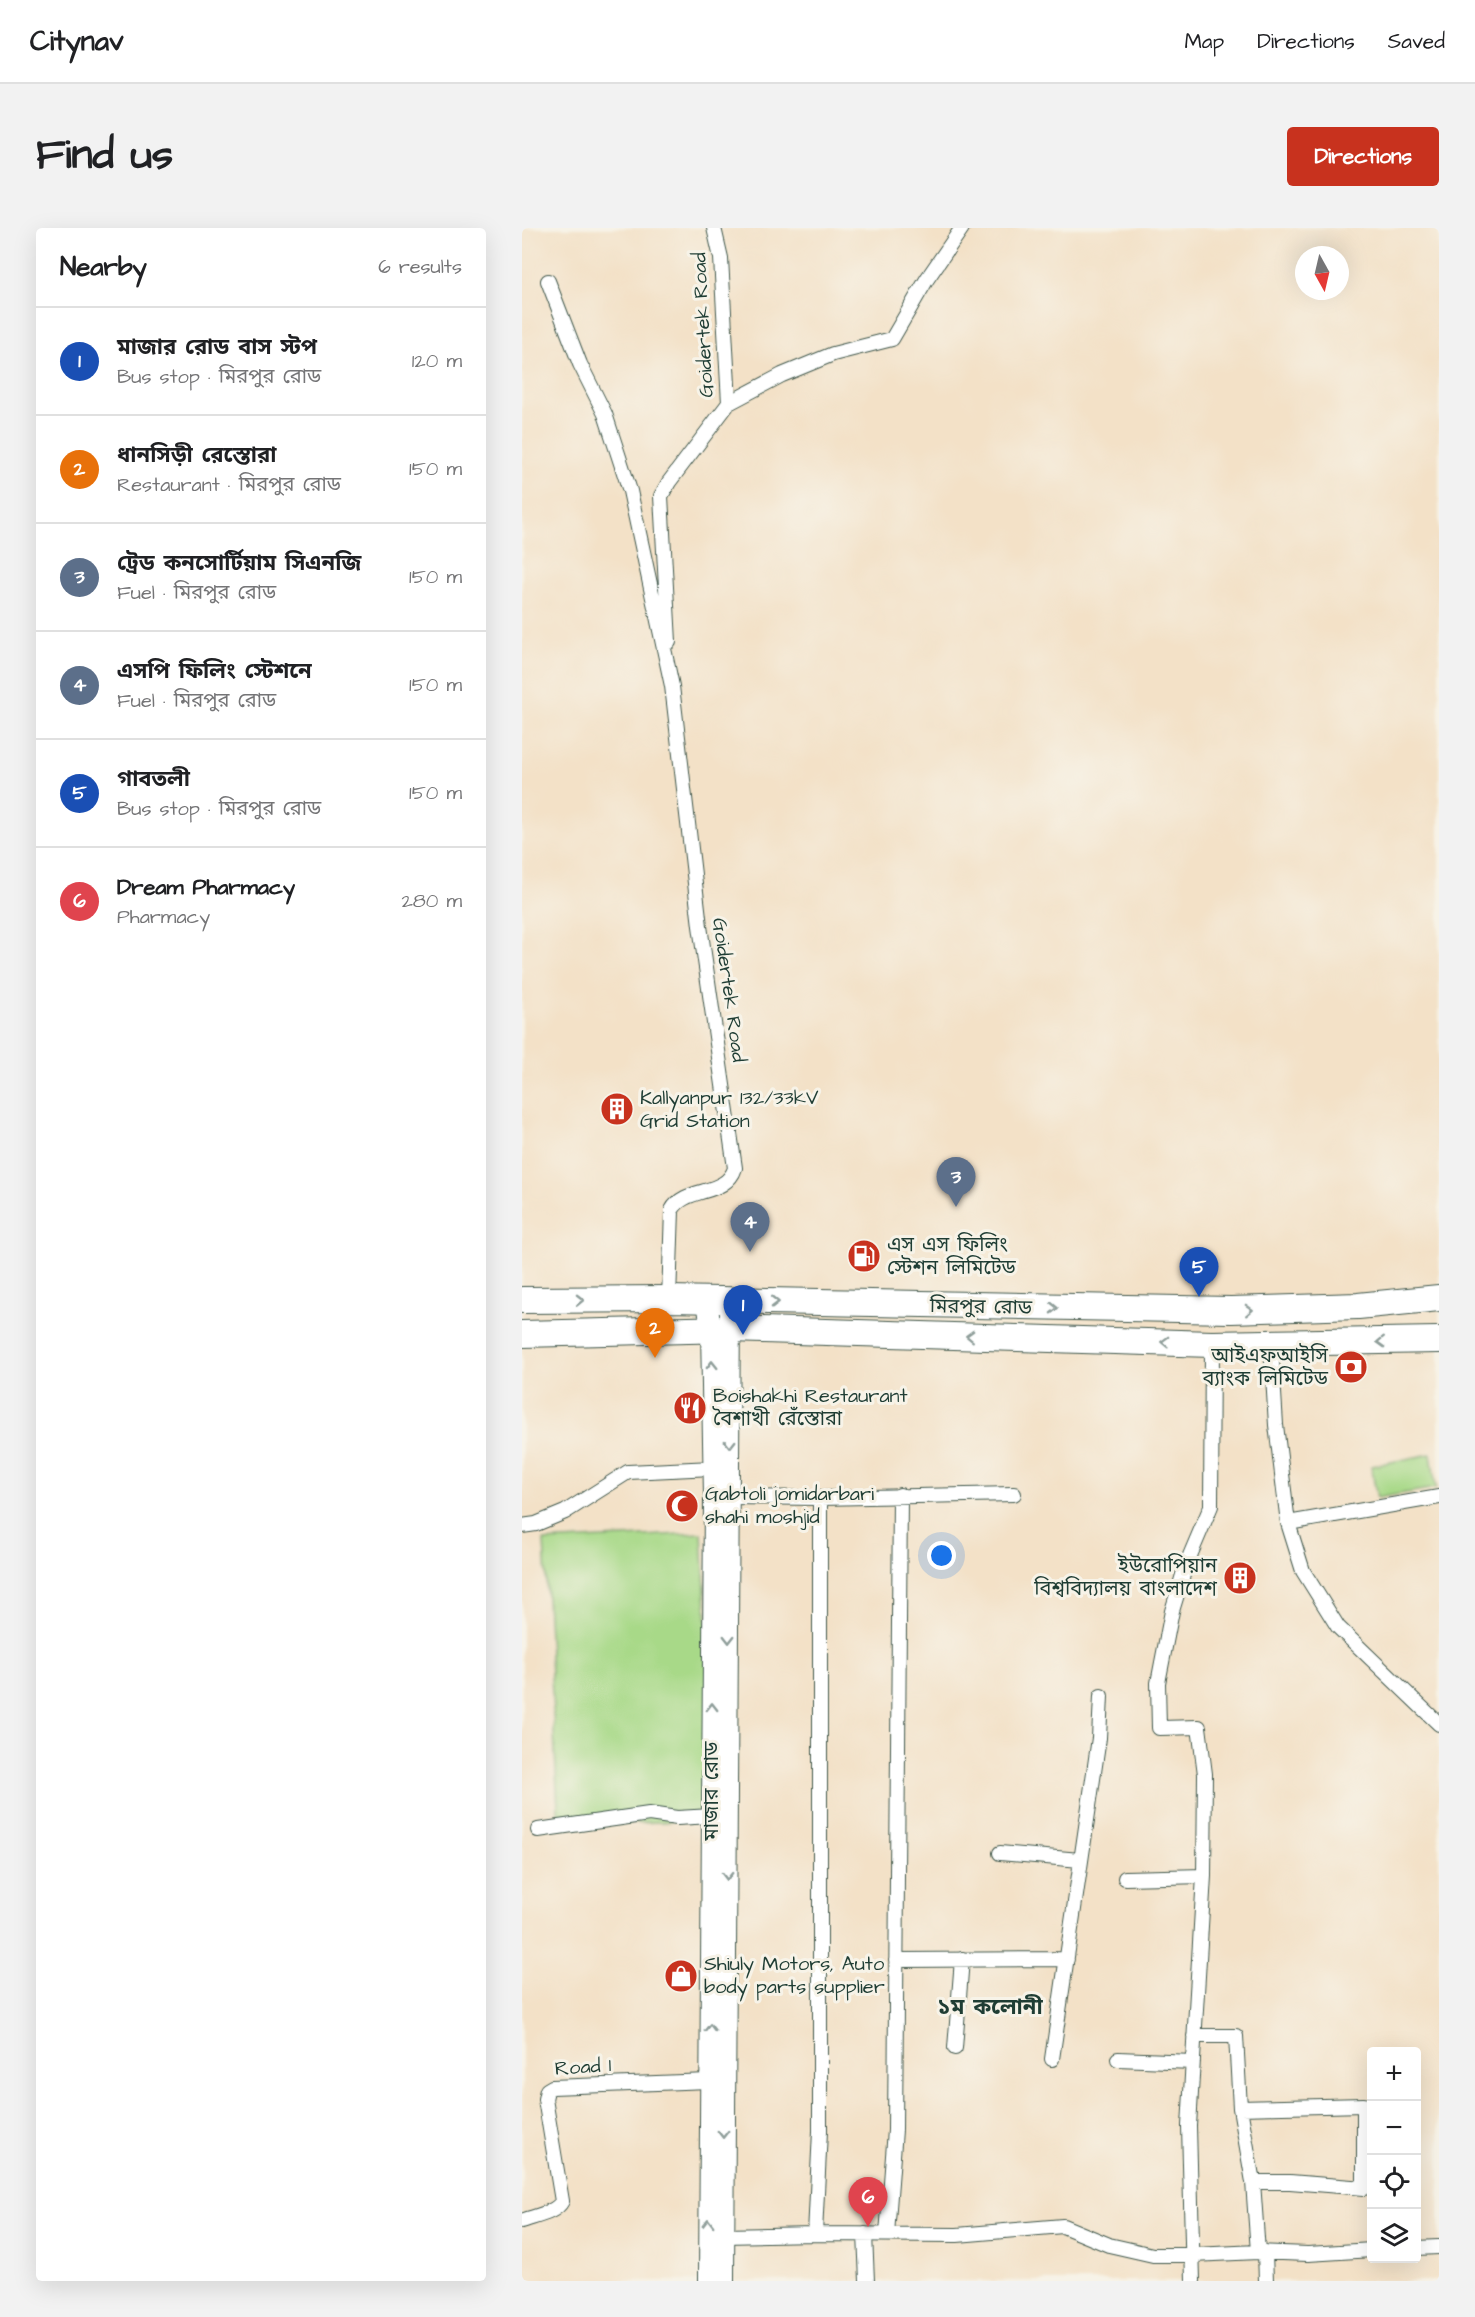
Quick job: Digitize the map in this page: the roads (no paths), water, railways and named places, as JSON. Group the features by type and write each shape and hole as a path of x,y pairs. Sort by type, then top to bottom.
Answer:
{"highway":[{"name":"মিরপুর রোড","path":"522,1300 669,1299 1231,1310 1358,1306 1439,1298"},
{"name":"মিরপুর রোড","path":"522,1334 721,1330 1212,1344 1439,1340"}],"main road":[{"name":"মাজার রোড","path":"719,1301 729,1497 728,1841 723,2084 724,2281"},
{"name":"মাজার রোড","path":"709,2281 714,1468 721,1330"}],"street":[{"name":"Goidertek Road","path":"669,1299 672,1210 682,1199 724,1184 732,1176 735,1168 700,926 672,686 661,496 669,482 729,403 721,258 714,228"},
{"path":"729,403 782,375 833,354 892,339 927,279 962,228"},
{"name":"Goidertek Road","path":"548,281 578,353 580,364 605,414 630,491 672,686"},
{"path":"1193,2281 1189,2126 1204,1876 1204,1774 1199,1727 1159,1728 1158,1683 1172,1611 1185,1565 1211,1506 1212,1344"},
{"path":"1271,1344 1276,1425 1288,1523 1303,1571 1338,1627 1439,1724"},
{"path":"522,1526 536,1524 565,1512 628,1472 714,1468"},
{"path":"729,1497 820,1498 1014,1494"},
{"path":"887,2234 895,2130 900,1495"},
{"path":"1288,1523 1439,1497"},
{"path":"815,2234 820,2131 820,1498"},
{"path":"1052,2059 1099,1738 1101,1696"},
{"path":"538,1830 649,1814 678,1818 712,1816"},
{"path":"1000,1853 1080,1860"},
{"path":"1125,1878 1204,1876"},
{"path":"955,2048 962,1959"},
{"path":"896,1960 1067,1959"},
{"path":"1194,2036 1236,2036 1240,2108 1254,2182 1266,2281"},
{"path":"1118,2059 1193,2062"},
{"name":"Road 1","path":"522,2221 559,2207 562,2201 545,2099 547,2090 552,2087 709,2080"},
{"path":"1240,2108 1364,2105 1364,2188 1290,2182 1254,2182"},
{"path":"724,2236 957,2235 1063,2226 1109,2246 1153,2255 1262,2252 1308,2254 1367,2250"},
{"path":"865,2234 867,2281"},
{"path":"1421,2248 1439,2247"}],"place":[{"name":"Kallyanpur 132/33kV Grid Station","path":"617,1109"},
{"name":"ট্রেড কনসোর্টিয়াম সিএনজি","path":"956,1207"},
{"name":"এসপি ফিলিং স্টেশনে","path":"750,1252"},
{"name":"এস এস ফিলিং স্টেশন লিমিটেড","path":"864,1256"},
{"name":"গাবতলী","path":"1199,1297"},
{"name":"মাজার রোড বাস স্টপ","path":"743,1335"},
{"name":"ধানসিড়ী রেস্তোরা","path":"655,1358"},
{"name":"আইএফআইসি ব্যাংক লিমিটেড","path":"1351,1367"},
{"name":"Boishakhi Restaurant বৈশাখী রেঁস্তোরা","path":"690,1408"},
{"name":"Gabtoli jomidarbari shahi moshjid","path":"682,1506"},
{"name":"ইউরোপিয়ান বিশ্ববিদ্যালয় বাংলাদেশ","path":"1240,1578"},
{"name":"Shiuly Motors, Auto body parts supplier","path":"681,1976"},
{"name":"Dream Pharmacy","path":"868,2227"}],"district":[{"name":"১ম কলোনী","path":"990,2007"}]}
